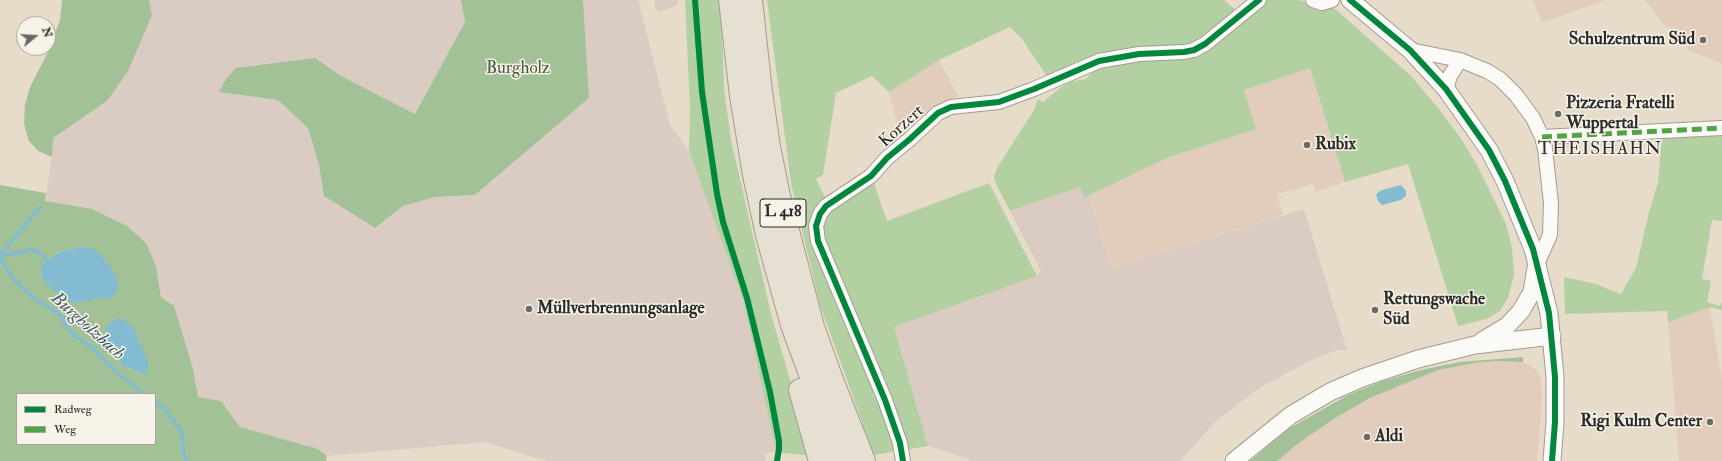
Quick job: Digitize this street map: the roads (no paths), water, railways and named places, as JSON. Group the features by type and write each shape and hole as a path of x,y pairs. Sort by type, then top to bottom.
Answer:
{"highway":[{"name":"L 418","path":"730,0 736,62 753,168 767,235 792,325 797,379 841,459"},
{"name":"L 418","path":"751,0 761,92 769,147 779,196 813,327 834,386 841,459"}],"street":[{"name":"Korzert","path":"903,461 900,443 885,400 818,241 816,226 820,214 826,206 871,176 887,158 910,140 938,114 951,107 999,102 1034,90 1099,61 1111,58 1139,54 1184,52 1194,50 1205,44 1258,0"},
{"path":"1313,0 1322,3 1332,0"},
{"path":"1350,0 1410,50 1446,89 1473,126 1498,166 1521,218 1537,264 1549,314 1552,336 1555,385 1552,461"},
{"path":"1410,50 1460,60 1487,71 1502,81 1527,108 1542,137 1548,165 1551,203 1550,235 1537,264 1532,292 1521,311 1506,326 1476,345"},
{"path":"1446,89 1450,76 1460,60"},
{"path":"1542,137 1722,128"},
{"path":"1234,461 1291,415 1341,387 1362,378 1404,363 1476,345 1552,336"}],"water":[{"path":"1401,185 1406,191 1406,196 1401,200 1382,205 1378,201 1376,194 1382,190"},
{"path":"91,247 101,255 115,274 118,286 115,295 108,299 100,298 76,303 71,302 58,295 45,281 42,276 42,265 57,253 75,248"},
{"path":"120,318 133,327 148,361 148,367 145,375 121,365 120,360 110,352 106,344 105,333 107,326 114,320"}],"waterway":[{"path":"0,256 40,207"},
{"path":"0,257 31,250 38,252 47,260"},
{"name":"Burgholzbach","path":"0,259 15,281 34,298 59,314 71,333 93,348 113,369 143,393"},
{"name":"Burgholzbach","path":"156,403 164,408 181,431 183,453 187,461"}],"place":[{"name":"Schulzentrum Süd","path":"1703,40"},
{"name":"Pizzeria Fratelli Wuppertal","path":"1558,114"},
{"name":"Rubix","path":"1307,145"},
{"name":"Müllverbrennungsanlage","path":"529,309"},
{"name":"Rettungswache Süd","path":"1375,310"},
{"name":"Rigi Kulm Center","path":"1710,422"},
{"name":"Aldi","path":"1367,437"}],"district":[{"name":"THEISHAHN","path":"1600,150"}],"park label":[{"name":"Burgholz","path":"518,69"}]}
